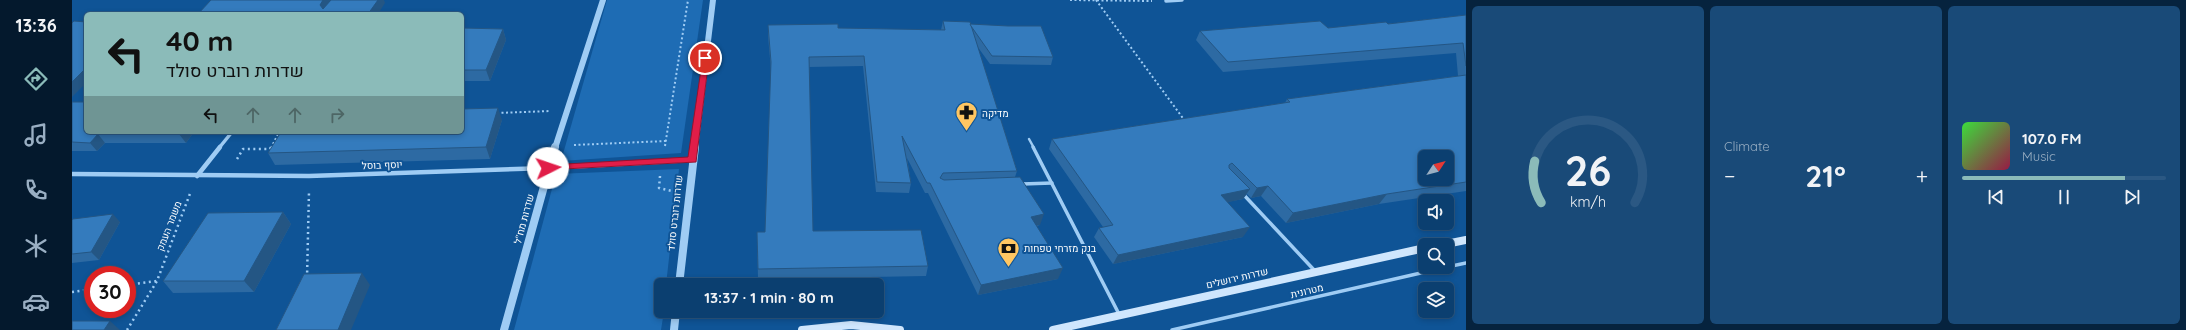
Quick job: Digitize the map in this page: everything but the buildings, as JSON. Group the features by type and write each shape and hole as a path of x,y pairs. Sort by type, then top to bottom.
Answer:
{"main road":[{"path":"1454,242 1466,240"},
{"name":"שדרות ירושלים","path":"1053,330 1418,249"},
{"path":"802,330 825,325 854,325 885,327 900,330"}],"street":[{"name":"שדרות מח\"ל","path":"504,330 548,168 603,0"},
{"name":"שדרות רוברט סולד","path":"680,278 692,160 713,0"},
{"path":"1166,1 1182,0"},
{"path":"197,176 230,134"},
{"name":"יוסף בוסל","path":"72,174 309,176 548,168 692,160"},
{"path":"674,330 675,318"}],"lane":[{"path":"1029,139 1120,315"},
{"path":"1020,184 1052,183"},
{"path":"1242,193 1315,271"},
{"name":"מטרונית","path":"1454,266 1466,263"},
{"name":"מטרונית","path":"1172,330 1418,274"}],"path":[{"path":"688,0 659,188 688,196"},
{"path":"1070,0 1166,1"},
{"path":"1096,0 1189,126"},
{"path":"492,113 567,111"},
{"path":"228,176 243,149 270,149 278,134"},
{"path":"555,146 666,141"},
{"name":"משמר העמק","path":"128,330 157,281 197,176"},
{"path":"307,281 309,176"},
{"path":"136,284 157,281"},
{"path":"72,292 84,290"}],"shaded area":[{"path":"607,0 703,0 681,153 561,161"},
{"path":"679,169 667,278 654,278 654,318 663,318 661,330 514,330 556,174"}],"place":[{"name":"מדיקה","path":"967,132"},
{"name":"בנק מזרחי טפחות","path":"1008,268"}],"route":[{"path":"548,168 692,160 705,58"}]}
